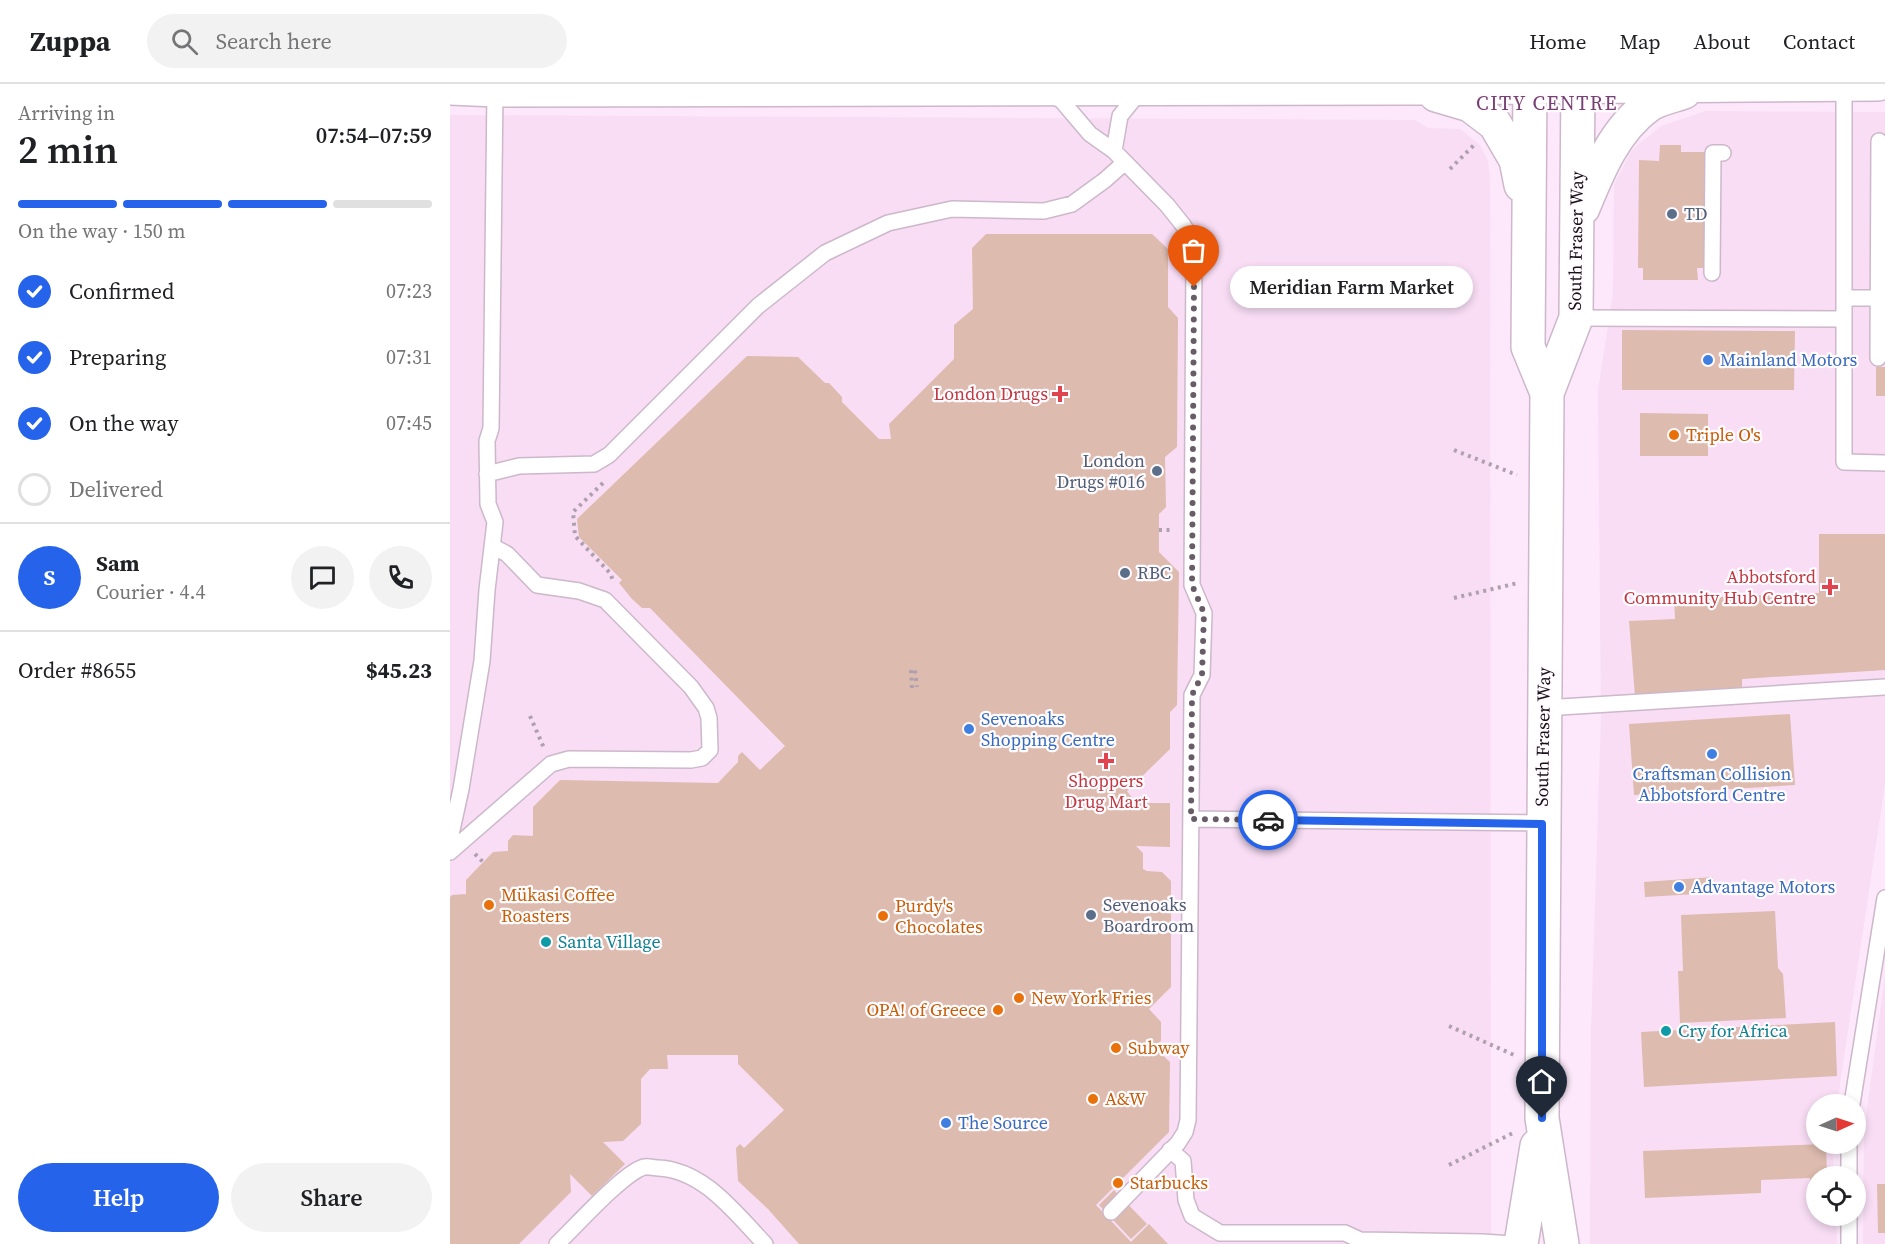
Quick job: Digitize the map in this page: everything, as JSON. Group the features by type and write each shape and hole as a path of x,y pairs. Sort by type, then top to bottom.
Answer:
{"main road":[{"path":"450,88 1142,89 1878,84"},
{"name":"South Fraser Way","path":"1530,86 1527,347 1547,393"},
{"name":"South Fraser Way","path":"1562,1244 1542,1118 1542,824 1547,393 1576,318 1578,86"},
{"path":"1576,223 1596,176 1623,130 1650,104 1699,86"},
{"path":"1416,88 1470,105 1495,124 1516,160 1529,225"},
{"name":"South Fraser Way","path":"1521,1244 1542,1118"}],"lane":[{"path":"1844,85 1844,462 1885,463"},
{"path":"450,839 477,693 495,522 488,504 487,441 491,428 495,87"},
{"path":"1038,88 1061,100 1090,134 1114,151 1167,205 1191,238 1194,256 1192,585 1204,613 1202,675 1192,695 1188,1120 1185,1132 1170,1150 1111,1212"},
{"path":"1114,151 1119,116 1142,89"},
{"path":"1878,358 1880,141"},
{"path":"1712,273 1713,153 1723,153"},
{"path":"487,474 519,465 594,464 609,455 758,306 825,253 888,223 952,209 1044,211 1072,204 1124,163"},
{"path":"1844,298 1879,298"},
{"path":"1576,318 1844,319"},
{"path":"450,852 551,764 570,759 691,760 702,758 710,750 709,718 706,708 692,687 605,600 579,591 537,585 507,554 492,546"},
{"path":"1544,708 1885,687"},
{"path":"1191,819 1542,824"},
{"path":"1854,1094 1885,898"},
{"path":"1170,1150 1183,1161 1186,1200 1192,1216 1220,1233 1307,1238 1345,1233 1360,1240 1513,1244"},
{"path":"557,1244 625,1178 645,1167 666,1168 685,1174 704,1184 721,1198 765,1244"},
{"path":"1849,1226 1849,1244"}],"path":[{"path":"1450,169 1475,143"},
{"path":"1454,450 1546,487"},
{"path":"573,512 575,536 610,573 615,584"},
{"path":"1454,598 1545,577"},
{"path":"530,716 551,764"},
{"path":"1449,1026 1542,1067"},
{"path":"1449,1165 1542,1118"}],"shaded area":[{"path":"1706,111 1885,112 1885,784 1838,1094 1806,1094 1806,1154 1833,1154 1833,1166 1806,1166 1806,1226 1836,1226 1837,1244 1590,1244 1591,1032 1601,717 1598,390 1613,294 1614,184 1632,150 1661,126"},
{"name":"Sevenoaks Shopping Centre","path":"450,115 1415,120 1428,128 1460,129 1480,145 1488,161 1490,178 1491,1244 450,1244"},
{"path":"1885,976 1885,1244 1863,1244 1863,1226 1866,1226 1866,1166 1864,1166 1866,1116"}],"building":[{"name":"TD","path":"1660,145 1681,145 1681,152 1706,152 1705,268 1697,268 1698,280 1643,280 1643,268 1638,268 1639,160 1659,161"},
{"name":"Sevenoaks Shopping Centre","path":"986,234 1152,234 1168,249 1168,307 1178,318 1177,447 1165,457 1166,507 1159,514 1159,552 1179,572 1177,705 1170,712 1170,749 1127,791 1136,803 1170,803 1170,847 1136,846 1143,853 1143,869 1162,872 1171,881 1171,987 1149,1009 1161,1022 1161,1041 1154,1047 1170,1062 1169,1132 1096,1205 1131,1242 1149,1224 1168,1244 799,1244 768,1209 738,1181 736,1148 740,1144 744,1148 784,1110 738,1064 738,1055 667,1055 668,1069 650,1069 641,1079 641,1124 623,1141 603,1142 625,1164 592,1196 570,1174 571,1192 519,1244 450,1244 450,897 466,894 466,880 493,852 508,851 508,841 513,835 533,836 533,807 560,780 718,783 738,762 738,756 742,752 760,770 785,746 650,608 642,608 632,599 619,583 622,580 579,537 577,519 747,356 798,357 825,383 829,383 842,397 842,402 879,439 891,439 889,424 954,359 954,325 973,309 972,248"},
{"name":"Mainland Motors","path":"1622,330 1795,331 1794,390 1622,390"},
{"path":"1876,367 1885,367 1885,396 1876,396"},
{"name":"Triple O's","path":"1640,413 1708,414 1708,456 1640,456"},
{"path":"1819,534 1885,534 1885,670 1742,679 1742,691 1635,696 1629,621 1675,619 1674,599 1819,593"},
{"name":"Craftsman Collision Abbotsford Centre","path":"1790,714 1795,785 1634,795 1629,724"},
{"name":"Advantage Motors","path":"1713,877 1714,893 1645,897 1644,882"},
{"path":"1775,911 1778,968 1783,974 1786,1018 1680,1023 1678,971 1683,971 1681,915"},
{"path":"1835,1022 1837,1076 1644,1087 1641,1032"},
{"path":"1806,1145 1806,1154 1826,1154 1827,1166 1806,1166 1806,1178 1761,1180 1761,1193 1645,1198 1643,1151"},
{"path":"1877,1184 1885,1184 1885,1233 1878,1233"},
{"path":"1114,1190 1147,1224 1131,1239 1099,1205"}],"way so far":[{"path":"1194,287 1192,585 1204,613 1202,675 1192,695 1191,819 1268,820"}],"place":[{"name":"TD","path":"1672,214"},
{"name":"Meridian Farm Market","path":"1194,287"},
{"name":"Mainland Motors","path":"1708,360"},
{"name":"London Drugs","path":"1060,394"},
{"name":"Triple O's","path":"1674,435"},
{"name":"London Drugs #016","path":"1157,471"},
{"name":"RBC","path":"1125,573"},
{"name":"Abbotsford Community Hub Centre","path":"1830,587"},
{"name":"Sevenoaks Shopping Centre","path":"969,729"},
{"name":"Craftsman Collision Abbotsford Centre","path":"1712,754"},
{"name":"Shoppers Drug Mart","path":"1106,761"},
{"name":"Advantage Motors","path":"1679,887"},
{"name":"Mükasi Coffee Roasters","path":"489,905"},
{"name":"Sevenoaks Boardroom","path":"1091,915"},
{"name":"Purdy's Chocolates","path":"883,916"},
{"name":"Santa Village","path":"546,942"},
{"name":"New York Fries","path":"1019,998"},
{"name":"OPA! of Greece","path":"998,1010"},
{"name":"Cry for Africa","path":"1666,1031"},
{"name":"Subway","path":"1116,1048"},
{"name":"A&W","path":"1093,1099"},
{"name":"The Source","path":"946,1123"},
{"name":"Starbucks","path":"1118,1183"}],"district":[{"name":"CITY CENTRE","path":"1547,103"}],"route":[{"path":"1268,820 1542,824 1542,1118"}]}
